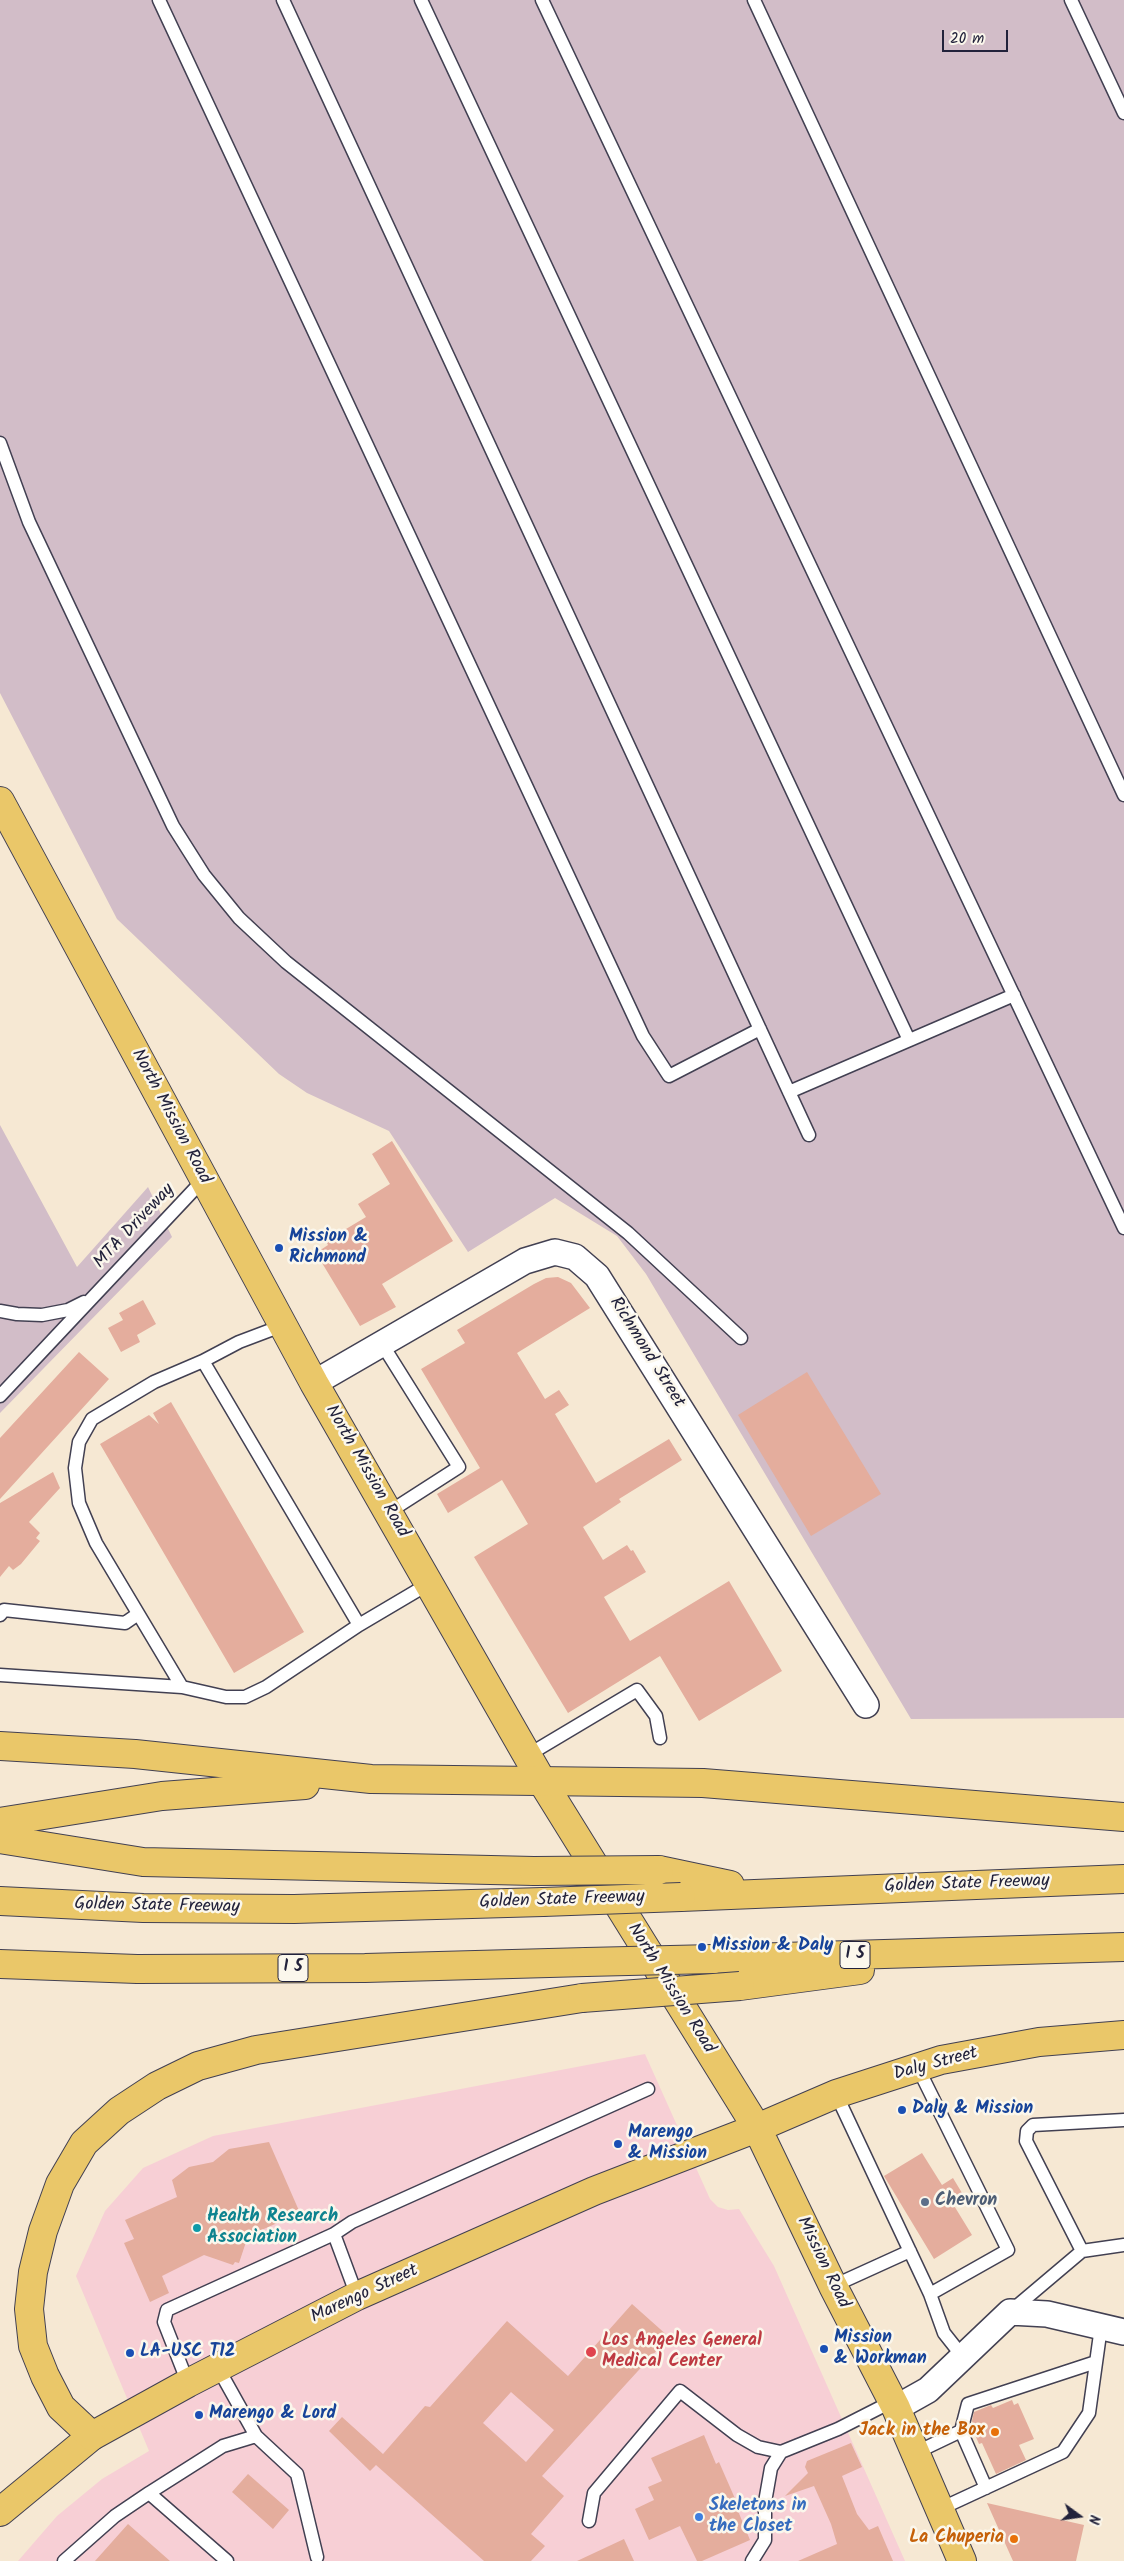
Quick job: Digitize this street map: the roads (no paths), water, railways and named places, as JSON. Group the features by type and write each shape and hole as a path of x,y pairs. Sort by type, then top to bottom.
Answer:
{"main road":[{"name":"North Mission Road","path":"0,801 314,1382 543,1783 757,2128"},
{"path":"0,1746 135,1754 371,1779 543,1783 703,1783 1124,1817"},
{"path":"0,1822 162,1796 371,1779"},
{"path":"0,1839 143,1862 534,1870 659,1870 768,1893"},
{"name":"Golden State Freeway","path":"0,1901 143,1908 294,1909 543,1902 1124,1879"},
{"name":"I 5","path":"0,1964 137,1969 365,1968 1124,1947"},
{"path":"92,2436 61,2407 45,2376 33,2346 29,2309 32,2272 60,2184 84,2143 119,2111 157,2086 198,2066 256,2050 582,1998 740,1986 997,1950"},
{"name":"Daly Street","path":"757,2128 836,2094 941,2060 1038,2042 1124,2035"},
{"name":"Mission Road","path":"757,2128 833,2286 894,2405 962,2561"},
{"name":"Marengo Street","path":"2,2507 92,2436 357,2296 594,2191 757,2128"}],"street":[{"name":"Richmond Street","path":"314,1382 525,1261 555,1252 575,1257 597,1276 866,1705"},
{"path":"894,2405 928,2390 1010,2312 1047,2314 1112,2329"}],"lane":[{"path":"159,0 643,1036 669,1076 760,1029"},
{"path":"283,0 809,1135"},
{"path":"421,0 909,1040"},
{"path":"542,0 1124,1228"},
{"path":"754,0 1124,795"},
{"path":"1070,0 1124,113"},
{"path":"0,443 29,522 173,826 204,875 239,918 286,962 628,1233 741,1338"},
{"path":"789,1092 1014,995"},
{"name":"MTA Driveway","path":"0,1396 204,1179"},
{"path":"0,1310 17,1314 42,1315 68,1310 91,1299"},
{"path":"182,1687 96,1544 79,1503 75,1468 79,1442 92,1419 154,1382 203,1361 239,1342 284,1325"},
{"path":"382,1344 459,1468 389,1512"},
{"path":"203,1361 360,1625"},
{"path":"0,1675 182,1687 226,1697 245,1697 266,1687 360,1625 430,1583"},
{"path":"0,1615 4,1610 125,1623 138,1614"},
{"path":"528,1755 637,1690 656,1716 660,1738"},
{"path":"918,2068 1008,2250 930,2294"},
{"path":"188,2384 164,2322 167,2310 334,2234 352,2222 648,2088"},
{"path":"836,2094 930,2294 944,2333 962,2358"},
{"path":"1082,2251 1026,2141 1026,2131 1033,2126 1124,2120"},
{"path":"334,2234 357,2296"},
{"path":"1010,2312 1082,2251 1124,2245"},
{"path":"833,2286 910,2251"},
{"path":"940,2509 1063,2452 1089,2413 1096,2362 1112,2329"},
{"path":"986,2488 961,2431 968,2404 1096,2362"},
{"path":"218,2368 256,2436 297,2474 317,2556"},
{"path":"589,2521 594,2493 680,2392 737,2435 758,2447 781,2452 894,2405"},
{"path":"916,2453 961,2431"},
{"path":"64,2561 115,2516 149,2493 223,2446 256,2436"},
{"path":"752,2561 764,2540 765,2502 771,2468 781,2452"},
{"path":"149,2493 226,2561"}],"place":[{"name":"Mission & Richmond","path":"279,1248"},
{"name":"Mission & Daly","path":"702,1947"},
{"name":"Daly & Mission","path":"902,2110"},
{"name":"Marengo & Mission","path":"618,2144"},
{"name":"Chevron","path":"925,2202"},
{"name":"Health Research Association","path":"197,2228"},
{"name":"Mission & Workman","path":"824,2349"},
{"name":"Los Angeles General Medical Center","path":"591,2352"},
{"name":"LA-USC T12","path":"130,2353"},
{"name":"Marengo & Lord","path":"199,2415"},
{"name":"Jack in the Box","path":"995,2432"},
{"name":"Skeletons in the Closet","path":"699,2517"},
{"name":"La Chuperia","path":"1014,2539"}]}
